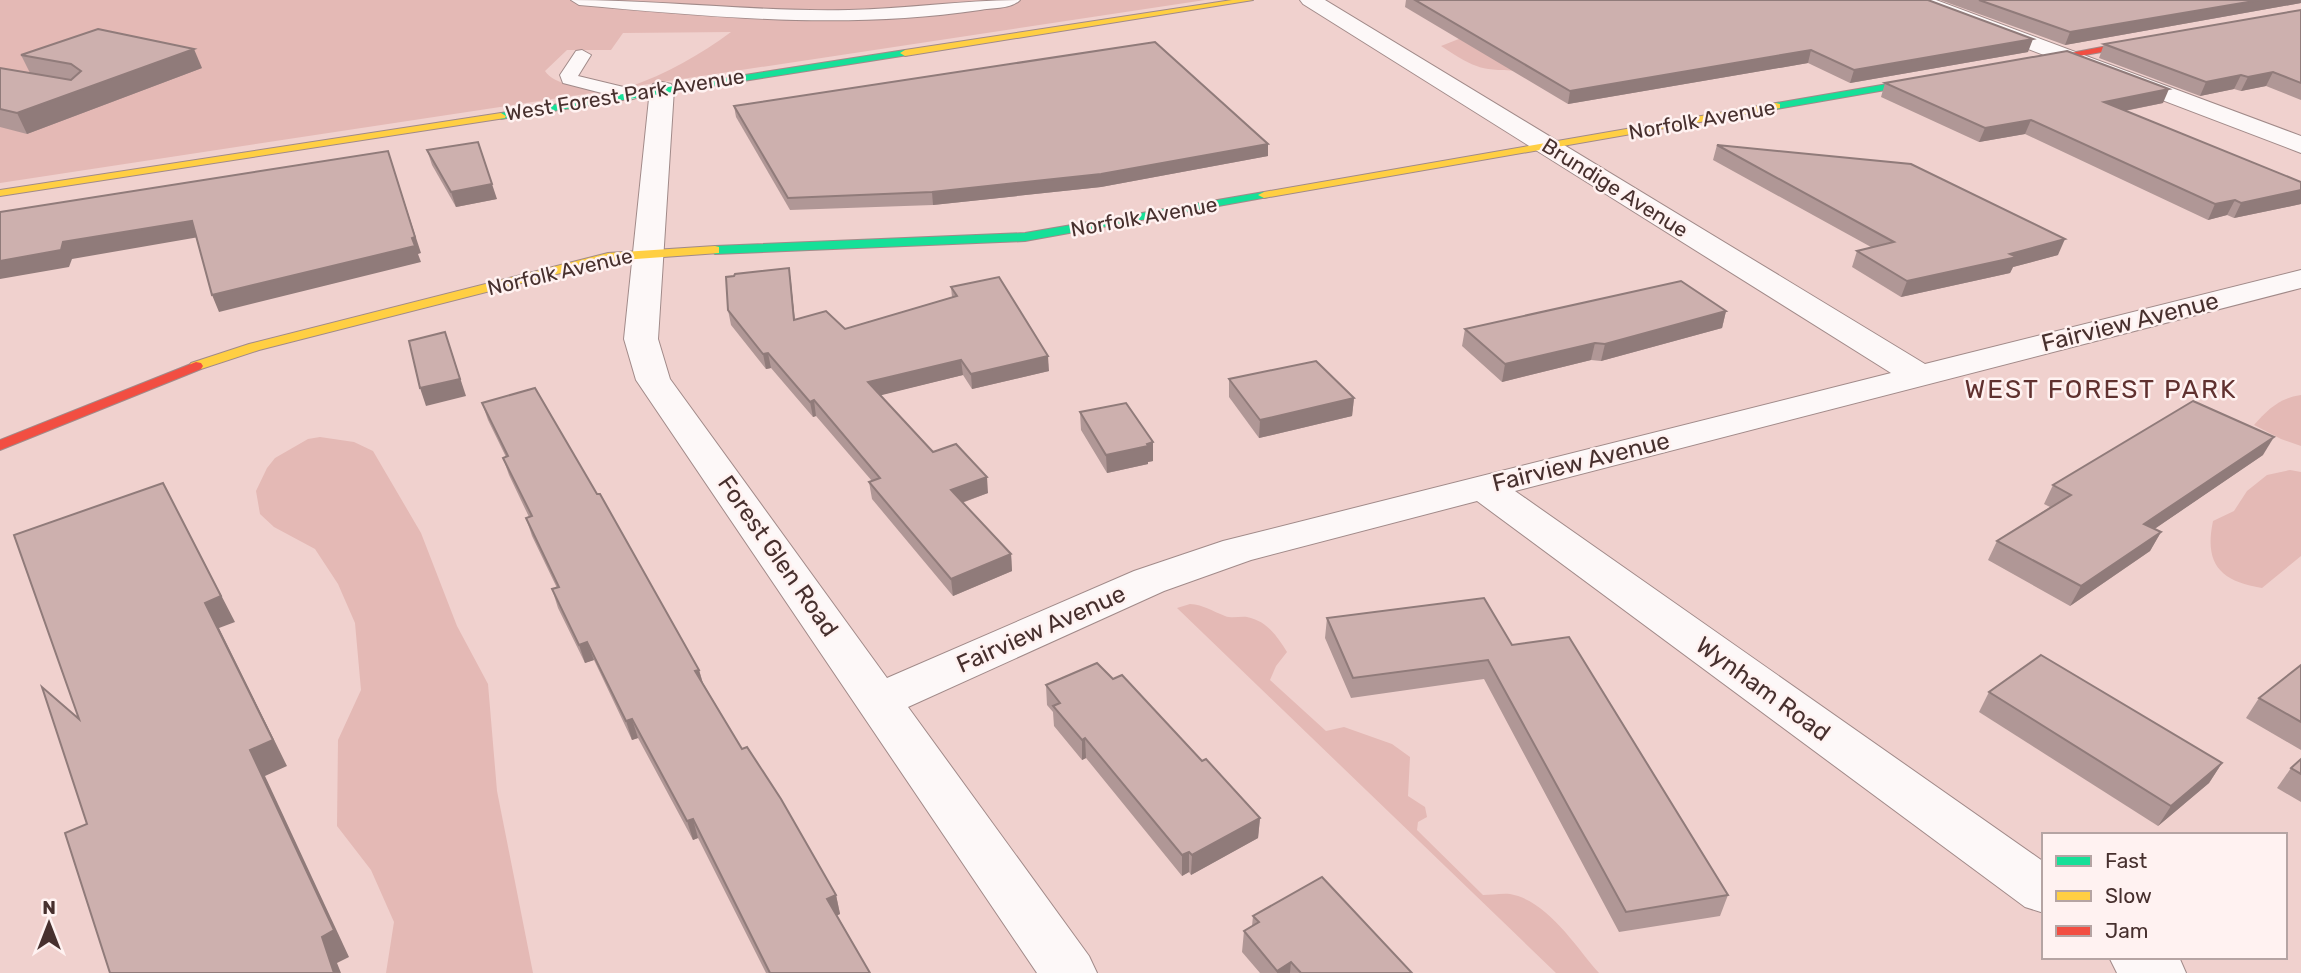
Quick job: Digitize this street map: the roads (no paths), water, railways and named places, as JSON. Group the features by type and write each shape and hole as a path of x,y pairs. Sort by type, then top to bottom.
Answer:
{"street":[{"name":"West Forest Park Avenue","path":"0,193 1249,0"},
{"name":"Brundige Avenue","path":"1310,0 1920,376"},
{"path":"1917,0 2301,145"},
{"path":"2011,65 2171,37"},
{"name":"Norfolk Avenue","path":"0,445 189,368 254,347 608,257 1025,237 1957,75"},
{"name":"Forest Glen Road","path":"662,89 641,339 653,380 1069,973"},
{"name":"Fairview Avenue","path":"880,700 1149,581 1225,554 1326,526 2301,279"},
{"name":"Wynham Road","path":"1483,487 2042,890"},
{"path":"2140,959 2158,973"}],"lane":[{"path":"579,0 758,14 850,17 928,12 1012,0"},
{"path":"582,55 569,75 570,79 629,94"}],"district":[{"name":"WEST FOREST PARK","path":"2101,389"}]}
